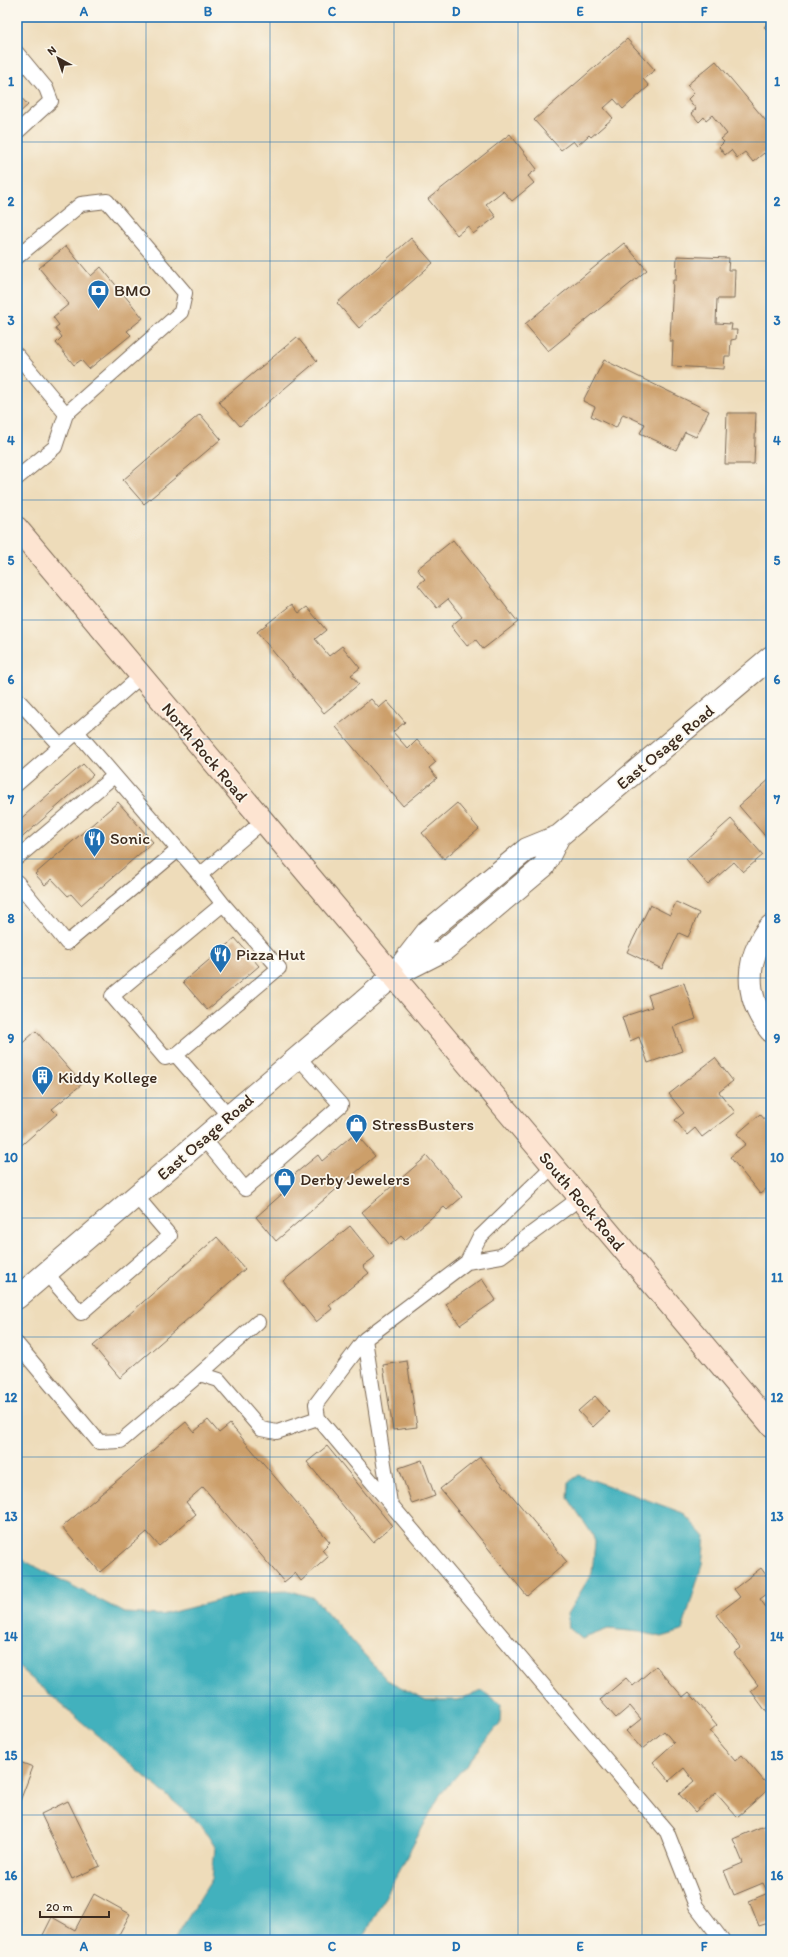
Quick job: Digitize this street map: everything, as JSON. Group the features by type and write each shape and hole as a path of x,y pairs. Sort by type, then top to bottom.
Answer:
{"main road":[{"name":"North Rock Road","path":"17,528 393,976"},
{"name":"South Rock Road","path":"393,976 771,1426"}],"street":[{"name":"East Osage Road","path":"17,1298 393,976 444,950 544,866 559,836 771,657"},
{"path":"771,926 762,937 753,956 750,976 752,996 755,1006 765,1024 771,1031"}],"lane":[{"path":"17,54 46,88 51,101 17,132"},
{"path":"17,257 82,204 107,201 185,294 181,312 66,414 55,447 17,478"},
{"path":"17,355 66,414"},
{"path":"17,784 141,676"},
{"path":"17,699 60,746"},
{"path":"76,732 279,968 176,1055 165,1058 112,996 223,904"},
{"path":"17,858 114,776"},
{"path":"200,875 263,821"},
{"path":"17,882 67,943 178,850"},
{"path":"176,1055 229,1116"},
{"path":"204,1139 246,1188 341,1105 298,1057"},
{"path":"553,1166 479,1238 467,1262 365,1339 316,1404 318,1418 667,1832 696,1906 722,1940"},
{"path":"46,1273 82,1313 170,1236 136,1196"},
{"path":"467,1262 501,1256 580,1198"},
{"path":"17,1344 99,1442 121,1441 200,1374 258,1322"},
{"path":"365,1339 390,1504"},
{"path":"200,1374 219,1380 261,1429 277,1432 318,1418"}],"water":[{"path":"579,1475 683,1513 705,1537 702,1565 682,1631 662,1637 640,1632 608,1629 582,1639 569,1628 567,1614 592,1573 595,1542 592,1534 568,1498 569,1482"},
{"path":"17,1557 125,1613 161,1615 252,1592 291,1591 314,1598 387,1680 426,1700 457,1700 482,1691 501,1704 500,1723 440,1795 362,1940 174,1940 212,1879 215,1847 201,1825 17,1666"}],"building":[{"path":"771,19 771,33 764,27"},
{"path":"627,39 655,70 643,79 649,86 623,109 614,99 604,108 613,118 591,137 589,135 577,146 573,141 561,150 534,120"},
{"path":"716,61 771,127 771,162 764,153 753,162 745,152 737,158 731,150 725,155 719,147 724,142 721,139 727,134 712,115 706,120 704,117 699,122 691,113 696,109 688,99 694,93 687,85"},
{"path":"17,93 28,105 17,115"},
{"path":"510,134 537,169 528,176 534,183 512,201 503,191 486,204 496,217 473,234 468,226 457,235 428,199"},
{"path":"411,238 433,263 359,328 337,303"},
{"path":"624,243 647,270 548,351 525,324"},
{"name":"BMO","path":"66,246 91,276 101,267 143,318 127,331 131,335 89,369 81,360 74,365 56,343 62,337 55,328 59,325 53,317 69,304 39,268"},
{"path":"677,256 729,258 728,270 735,270 734,299 717,299 716,323 732,324 731,330 737,330 736,339 731,340 730,356 725,356 724,369 672,366 673,341 670,341 673,280 676,280"},
{"path":"297,337 317,361 240,426 219,402"},
{"path":"604,360 709,411 696,437 685,432 676,450 640,433 645,424 623,414 616,428 591,416 595,407 583,401"},
{"path":"727,413 756,413 754,464 725,464"},
{"path":"200,414 221,439 144,504 123,480"},
{"path":"453,540 518,622 483,649 476,640 467,646 451,626 462,617 448,599 437,608 418,585 425,579 417,569"},
{"path":"292,604 299,613 307,607 326,630 315,639 329,656 342,646 360,668 351,675 359,684 324,713 257,632"},
{"path":"371,699 379,708 387,701 405,722 393,732 408,749 417,740 436,762 429,768 437,778 403,806 336,727"},
{"path":"83,764 93,775 17,842 17,822"},
{"path":"771,778 771,843 739,806"},
{"name":"Sonic","path":"118,802 153,842 81,905 71,894 68,896 52,879 45,885 35,874"},
{"path":"457,803 479,829 444,859 422,833"},
{"path":"731,819 763,855 743,872 734,862 708,885 686,859"},
{"path":"676,902 699,913 688,937 679,933 662,969 627,952 650,905 670,915"},
{"name":"Pizza Hut","path":"235,938 259,966 207,1010 183,982"},
{"path":"684,983 696,1019 673,1027 682,1051 648,1063 639,1037 630,1041 622,1017 652,1007 648,995"},
{"name":"Kiddy Kollege","path":"36,1031 82,1084 52,1109 57,1114 17,1149 17,1048"},
{"path":"715,1058 733,1081 719,1092 735,1112 702,1137 695,1128 687,1135 675,1120 684,1113 669,1094"},
{"path":"760,1114 771,1127 771,1185 760,1194 730,1157 746,1144 737,1134"},
{"path":"355,1133 375,1156 276,1241 256,1217 290,1187 285,1182 318,1155 322,1161"},
{"path":"427,1156 462,1197 447,1210 444,1207 405,1240 401,1236 390,1245 362,1212"},
{"path":"350,1226 375,1257 363,1266 369,1273 329,1305 332,1309 316,1322 283,1281"},
{"path":"217,1237 245,1269 120,1378 93,1346"},
{"path":"482,1279 496,1300 460,1325 446,1304"},
{"path":"407,1361 417,1427 393,1430 383,1365"},
{"path":"595,1396 609,1412 593,1427 578,1411"},
{"path":"208,1420 219,1433 230,1424 330,1542 322,1550 328,1557 301,1581 295,1573 284,1582 203,1487 186,1502 196,1514 159,1546 147,1532 100,1572 62,1527 186,1422 194,1432"},
{"path":"327,1446 392,1526 373,1542 307,1462"},
{"path":"480,1457 567,1562 527,1596 440,1489"},
{"path":"422,1460 435,1496 412,1504 399,1468"},
{"path":"761,1568 771,1582 771,1591 760,1599 770,1613 771,1612 771,1718 751,1691 758,1685 734,1653 741,1648 716,1615 740,1597 734,1589"},
{"path":"656,1666 683,1697 689,1692 717,1725 710,1731 735,1761 742,1755 770,1788 737,1817 716,1793 695,1812 679,1794 694,1781 684,1768 669,1781 653,1762 674,1743 664,1731 642,1749 626,1731 641,1719 630,1706 616,1718 600,1700 626,1678 633,1686"},
{"path":"17,1761 33,1767 20,1801 17,1800"},
{"path":"68,1801 100,1866 72,1879 41,1814"},
{"path":"766,1825 771,1836 771,1922 759,1926 749,1901 768,1893 763,1883 734,1895 724,1871 743,1863 733,1839"},
{"path":"94,1894 130,1914 116,1940 41,1939 52,1917 75,1930"}],"place":[{"name":"BMO","path":"99,310"},
{"name":"Sonic","path":"94,858"},
{"name":"Pizza Hut","path":"221,974"},
{"name":"Kiddy Kollege","path":"42,1096"},
{"name":"StressBusters","path":"357,1144"},
{"name":"Derby Jewelers","path":"285,1198"}]}
